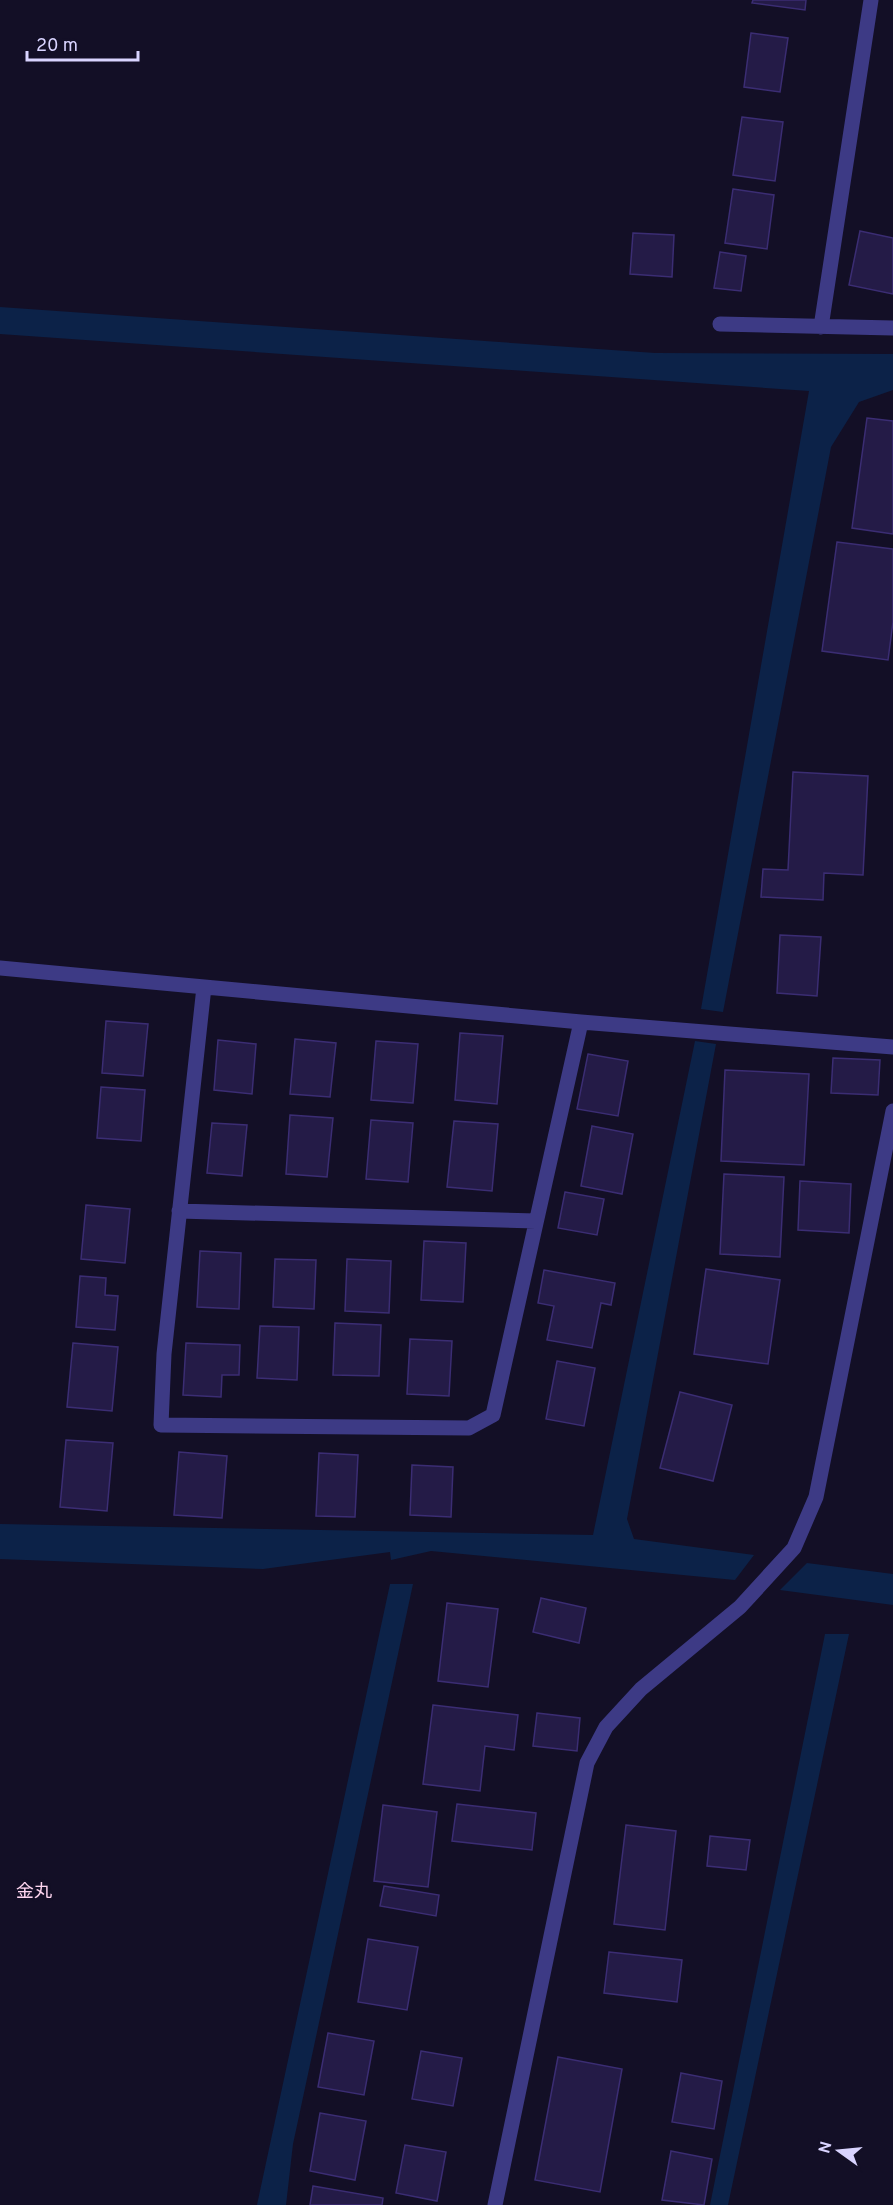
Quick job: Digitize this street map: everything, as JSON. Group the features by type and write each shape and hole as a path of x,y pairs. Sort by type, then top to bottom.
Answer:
{"street":[{"path":"821,327 871,0"},
{"path":"720,324 893,328"},
{"path":"0,968 581,1022 893,1047"},
{"path":"204,987 164,1354 161,1425 469,1428 493,1415 581,1022"},
{"path":"495,2205 587,1763 606,1727 641,1689 740,1607 794,1548 816,1497 893,1111"},
{"path":"179,1211 536,1221"}],"water":[{"path":"0,307 655,353 893,354 893,390 859,402 831,447 723,1012 701,1009 809,391 0,334"},
{"path":"695,1041 716,1044 627,1519 634,1539 754,1555 735,1580 431,1551 391,1560 390,1552 263,1569 0,1559 0,1524 593,1535"},
{"path":"807,1563 893,1574 893,1605 780,1590"},
{"path":"390,1584 413,1584 293,2144 286,2205 257,2205"},
{"path":"825,1634 849,1634 728,2205 710,2205"}],"building":[{"path":"753,0 806,0 805,10 752,3"},
{"path":"751,33 788,38 780,92 744,87"},
{"path":"742,117 783,122 775,181 733,175"},
{"path":"733,189 774,195 767,249 725,243"},
{"path":"860,231 893,238 893,294 849,285"},
{"path":"633,233 674,235 672,277 630,274"},
{"path":"720,252 746,256 741,291 714,288"},
{"path":"867,418 893,421 893,534 852,528"},
{"path":"837,542 893,549 893,622 888,660 822,651"},
{"path":"793,772 868,776 863,875 824,873 823,900 761,897 763,869 788,870"},
{"path":"780,935 821,937 817,996 777,993"},
{"path":"106,1021 148,1024 143,1076 102,1073"},
{"path":"460,1033 503,1036 497,1104 455,1100"},
{"path":"295,1039 336,1043 330,1097 290,1094"},
{"path":"218,1040 256,1044 252,1094 214,1090"},
{"path":"376,1041 418,1044 413,1103 371,1100"},
{"path":"588,1054 628,1061 618,1116 577,1109"},
{"path":"833,1058 880,1060 878,1095 831,1093"},
{"path":"725,1070 809,1074 804,1165 721,1161"},
{"path":"101,1087 145,1090 141,1141 97,1138"},
{"path":"290,1115 333,1118 327,1177 286,1174"},
{"path":"371,1120 413,1123 408,1182 366,1179"},
{"path":"454,1121 498,1124 492,1191 447,1187"},
{"path":"212,1123 247,1125 242,1176 207,1173"},
{"path":"592,1126 633,1134 622,1194 581,1186"},
{"path":"724,1174 784,1177 780,1257 720,1254"},
{"path":"800,1181 851,1184 849,1233 798,1230"},
{"path":"565,1192 604,1199 597,1235 558,1228"},
{"path":"86,1205 130,1209 125,1263 81,1259"},
{"path":"424,1241 466,1243 463,1302 421,1300"},
{"path":"200,1251 241,1253 239,1309 197,1307"},
{"path":"275,1259 316,1260 314,1309 273,1307"},
{"path":"347,1259 391,1261 389,1313 345,1311"},
{"path":"706,1269 780,1280 768,1364 694,1354"},
{"path":"544,1270 615,1283 611,1305 601,1303 592,1348 547,1340 554,1306 538,1303"},
{"path":"80,1276 106,1278 105,1295 118,1296 115,1330 76,1327"},
{"path":"335,1323 381,1325 379,1376 333,1375"},
{"path":"260,1326 299,1327 297,1380 257,1378"},
{"path":"410,1339 452,1341 449,1396 407,1394"},
{"path":"73,1343 118,1347 112,1411 67,1407"},
{"path":"186,1343 240,1345 239,1375 222,1375 221,1397 183,1395"},
{"path":"557,1361 595,1368 584,1426 546,1419"},
{"path":"680,1392 732,1405 713,1481 660,1468"},
{"path":"66,1440 113,1443 107,1511 60,1507"},
{"path":"179,1452 227,1456 222,1518 174,1515"},
{"path":"319,1453 358,1455 355,1517 316,1516"},
{"path":"412,1465 453,1467 451,1517 410,1515"},
{"path":"541,1598 586,1608 579,1643 533,1632"},
{"path":"447,1603 498,1609 488,1687 438,1681"},
{"path":"433,1705 518,1715 514,1750 485,1746 480,1791 423,1784"},
{"path":"537,1713 580,1718 577,1751 533,1746"},
{"path":"457,1804 536,1813 532,1850 452,1841"},
{"path":"383,1805 437,1812 428,1887 374,1881"},
{"path":"626,1825 676,1831 665,1930 614,1924"},
{"path":"710,1836 750,1840 746,1870 707,1866"},
{"path":"384,1886 439,1895 436,1916 380,1906"},
{"path":"368,1939 418,1947 407,2010 358,2002"},
{"path":"609,1952 682,1960 677,2002 604,1993"},
{"path":"328,2033 374,2041 364,2095 318,2087"},
{"path":"421,2051 462,2058 453,2106 412,2099"},
{"path":"558,2057 622,2069 600,2192 535,2180"},
{"path":"681,2073 722,2081 714,2129 672,2122"},
{"path":"320,2113 366,2121 355,2180 310,2171"},
{"path":"405,2145 446,2152 437,2201 396,2193"},
{"path":"671,2151 712,2159 704,2205 662,2200"},
{"path":"313,2186 383,2198 382,2205 310,2205"}],"district":[{"name":"金丸","path":"34,1891"}]}
